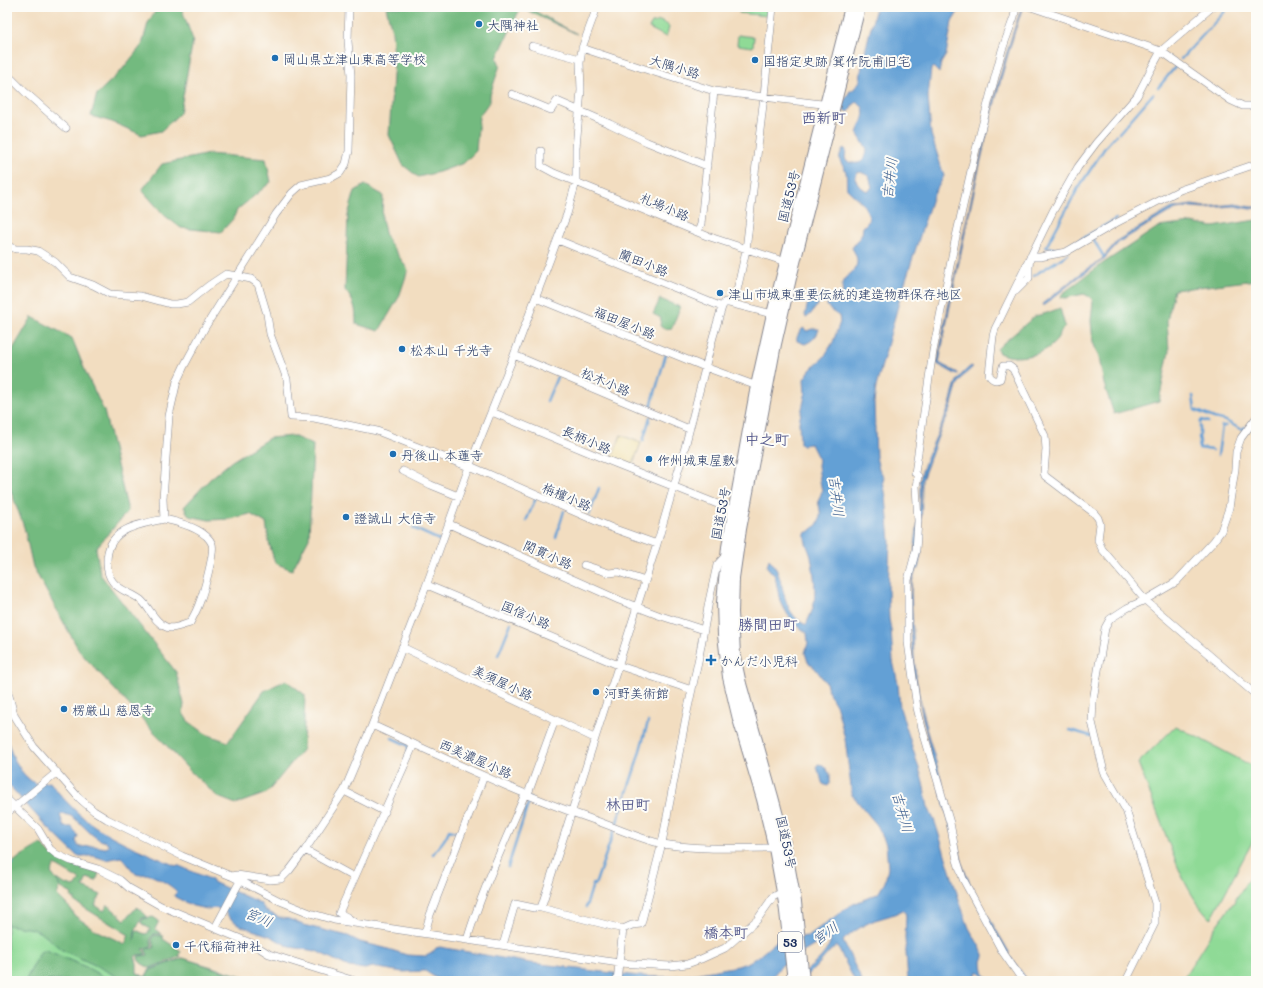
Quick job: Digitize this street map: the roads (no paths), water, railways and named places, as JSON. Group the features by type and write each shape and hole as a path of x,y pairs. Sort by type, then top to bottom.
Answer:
{"highway":[{"name":"国道53号","path":"803,981 789,896 763,799 739,719 729,677 722,602 726,555 758,386 830,105 851,7"},
{"name":"国道53号","path":"794,981 784,842 740,684 734,656 732,612 733,578 775,344 777,315 786,262 859,7"}],"street":[{"path":"164,520 163,499 167,443 172,398 176,381 204,329 276,214 292,193 301,185 331,178 340,173 346,164 350,144 351,75 348,41 349,7"},
{"path":"231,876 237,875 270,880 281,879 305,850 344,791 427,585 438,550 449,524 469,466 492,412 558,240 576,182 576,148 581,90 580,59 582,48 597,7"},
{"path":"734,304 746,250 773,7"},
{"path":"1016,7 1002,50 975,153 933,351 915,473 918,476 916,486 918,521 916,550 908,580 908,634 914,689 920,721 950,823 957,860 963,879 1002,951 1023,981"},
{"path":"1031,7 1161,51 1230,100 1243,106 1256,106"},
{"path":"1212,7 1161,51 1137,96 1096,143 1078,167 1059,198 995,329 989,375 992,379 1000,380 1002,377 1003,366 1009,366 1013,369 1045,436 1045,476 1098,518 1100,524 1098,540 1102,549 1145,600 1256,695"},
{"path":"532,46 580,59"},
{"name":"大隅小路","path":"582,48 714,90 830,105"},
{"path":"7,79 12,78 25,92 66,128"},
{"path":"698,232 701,224 714,90"},
{"path":"512,94 551,110 557,101 647,142 707,166"},
{"name":"札場小路","path":"541,151 541,166 576,182 698,232 746,250 786,262"},
{"path":"1030,258 1066,252 1116,223 1146,209 1180,190 1256,164"},
{"name":"蘭田小路","path":"558,240 722,307"},
{"path":"7,246 13,249 38,251 55,262 74,280 89,283 110,294 141,296 170,304 188,302 221,276 226,274 238,276"},
{"name":"栴檀小路","path":"238,276 251,279 258,284 267,314 272,341 287,379 291,417 314,418 377,431 469,466 612,528 657,544"},
{"name":"福田屋小路","path":"536,298 705,367 758,386"},
{"path":"541,908 570,813 657,544 722,307 725,302 777,315"},
{"name":"松木小路","path":"514,355 689,429"},
{"name":"長柄小路","path":"492,412 734,511"},
{"path":"1126,981 1155,923 1155,903 1126,810 1104,772 1092,722 1105,628 1110,619 1126,608 1145,600 1176,582 1213,542 1221,531 1229,508 1236,452 1242,438 1256,418"},
{"path":"403,471 458,496"},
{"path":"164,520 180,522 205,534 212,544 213,553 200,604 190,623 172,628 166,627 155,619 147,606 139,599 116,587 107,571 107,554 112,540 122,532 138,525 164,520"},
{"name":"関貫小路","path":"449,524 636,606 704,630"},
{"path":"503,945 515,904 541,908 623,929 632,925 641,924 662,843 718,565 726,555"},
{"path":"584,565 609,573 618,572 645,581"},
{"name":"国信小路","path":"427,585 618,664 692,690"},
{"name":"美須屋小路","path":"402,647 594,738"},
{"path":"7,688 14,715 34,747 54,774 94,811 107,819 182,856 231,876 239,882 280,901 310,913 334,920 619,963 670,966 687,964 707,957 724,948 758,920 773,898 789,896"},
{"path":"467,940 483,894 525,794 529,791 542,752 555,720"},
{"name":"西美濃屋小路","path":"372,724 484,776 570,813 662,843 690,848 775,848"},
{"path":"354,922 339,913 414,744"},
{"path":"7,813 54,774"},
{"path":"425,933 430,915 484,776"},
{"path":"344,791 384,812"},
{"path":"7,799 38,829 50,849 56,854 71,861 98,869 120,880 129,888 160,906 216,927 253,944 269,954 355,981"},
{"path":"305,850 354,877"},
{"path":"216,927 239,882"},
{"path":"617,981 623,929"}],"water":[{"path":"876,7 961,7 952,22 946,55 941,63 939,73 933,67 931,69 928,97 931,134 944,176 932,198 900,298 876,387 874,403 876,457 879,469 884,477 883,481 890,541 888,590 889,619 900,708 922,778 928,807 935,822 961,906 969,928 984,954 982,961 983,972 986,976 996,981 987,981 979,972 976,972 977,981 908,981 905,938 906,916 903,910 867,924 843,941 862,981 855,981 837,946 830,951 801,981 793,981 821,957 826,951 831,938 823,940 782,965 772,977 762,981 441,981 425,971 402,972 373,967 365,969 349,967 316,951 290,947 270,936 241,926 231,919 225,912 217,908 207,909 193,906 175,897 174,895 177,892 163,881 146,874 136,874 121,857 106,860 94,856 77,856 46,826 7,783 7,738 11,752 25,776 36,784 50,782 77,812 96,827 115,838 176,866 177,865 212,880 213,882 260,903 266,911 281,918 348,936 360,942 407,955 426,956 432,953 436,948 440,947 530,963 567,967 568,969 639,976 663,977 689,975 738,966 749,962 759,956 779,939 808,936 851,905 877,894 885,882 888,868 886,844 877,825 852,795 845,739 837,707 829,693 826,683 807,659 805,653 808,643 807,633 788,615 780,601 775,576 767,567 769,559 775,566 791,612 797,619 806,625 813,608 815,589 812,563 805,533 814,528 819,521 820,512 818,502 822,491 818,465 819,460 811,444 802,445 800,443 799,422 805,396 804,379 810,370 824,357 833,342 840,322 839,316 827,306 828,302 832,296 843,297 843,281 853,271 857,264 857,258 852,248 862,234 863,227 868,222 869,215 863,204 847,189 846,172 840,161 840,156 844,148 846,150 846,161 854,163 861,162 866,154 867,149 857,133 864,112 861,105 857,102 853,105 849,112 840,109 840,105 850,91 854,89 860,81 862,64","holes":["861,172 869,176 872,187 868,192 858,185 855,178 857,173","61,814 71,816 92,835 102,841 107,842 109,846 106,848 78,846 76,841 78,836 72,827 64,827"]},
{"path":"1021,9 981,160 939,363 958,373 957,375 937,364 988,122 1006,54"},
{"path":"1235,204 1256,208 1250,209 1235,206 1205,208 1191,207 1176,209 1168,213 1119,242 1102,261 1075,280 1043,306 1042,304 1084,271 1099,262 1118,240 1172,208 1192,205 1205,207"},
{"path":"815,291 819,303 806,318 805,315 810,294"},
{"path":"803,328 807,331 819,329 814,338 805,344 797,341"},
{"path":"971,366 973,367 963,376 957,386 950,411 940,431 922,480 921,554 918,569 916,569 912,582 911,592 914,657 919,696 926,728 954,823 963,867 971,886 1009,952 1009,955 1028,981 1025,981 1013,966 968,887 932,761 914,677 909,603 920,500 919,482 928,455 949,407 957,381"},
{"path":"818,764 823,765 830,774 830,783 828,786 822,782 816,768"}],"waterway":[{"path":"1181,59 1229,7"},
{"path":"1158,88 1176,66"},
{"path":"1119,133 1153,94"},
{"path":"1077,190 1106,146 1116,135"},
{"path":"1076,192 1046,247 1062,250 1116,219"},
{"path":"1093,239 1104,257"},
{"path":"1033,276 1068,254"},
{"path":"650,410 666,354"},
{"path":"547,401 557,377"},
{"path":"1193,396 1195,410 1226,421 1242,430 1245,427"},
{"path":"643,441 650,417"},
{"path":"1200,423 1202,420 1208,422"},
{"path":"1200,426 1200,435"},
{"path":"1218,455 1222,426 1226,426"},
{"path":"1199,437 1199,448 1212,450"},
{"path":"589,515 599,488"},
{"path":"526,521 536,498"},
{"path":"556,537 564,511"},
{"path":"413,528 439,540"},
{"path":"498,655 511,623"},
{"path":"616,825 635,768 648,722"},
{"path":"1070,730 1091,736"},
{"path":"392,738 407,745 408,752"},
{"path":"508,867 530,798"},
{"path":"433,854 444,840 449,830 460,833"},
{"path":"586,907 593,884 595,885 614,831"},
{"path":"7,868 13,863"}],"place":[{"name":"大隅神社","path":"479,24"},
{"name":"岡山県立津山東高等学校","path":"275,58"},
{"name":"国指定史跡 箕作阮甫旧宅","path":"755,60"},
{"name":"津山市城東重要伝統的建造物群保存地区","path":"720,293"},
{"name":"松本山 千光寺","path":"402,349"},
{"name":"丹後山 本蓮寺","path":"393,454"},
{"name":"作州城東屋敷","path":"649,459"},
{"name":"證誠山 大信寺","path":"346,517"},
{"name":"かんだ小児科","path":"711,660"},
{"name":"河野美術館","path":"596,692"},
{"name":"楞厳山 慈恩寺","path":"64,709"},
{"name":"千代稲荷神社","path":"176,945"}],"district":[{"name":"西新町","path":"824,117"},
{"name":"中之町","path":"767,439"},
{"name":"勝間田町","path":"768,624"},
{"name":"林田町","path":"628,804"},
{"name":"橋本町","path":"726,932"}],"water label":[{"name":"吉井川","path":"889,178"},
{"name":"吉井川","path":"837,496"},
{"name":"吉井川","path":"903,812"},
{"name":"宮川","path":"259,917"},
{"name":"宮川","path":"825,933"}]}
